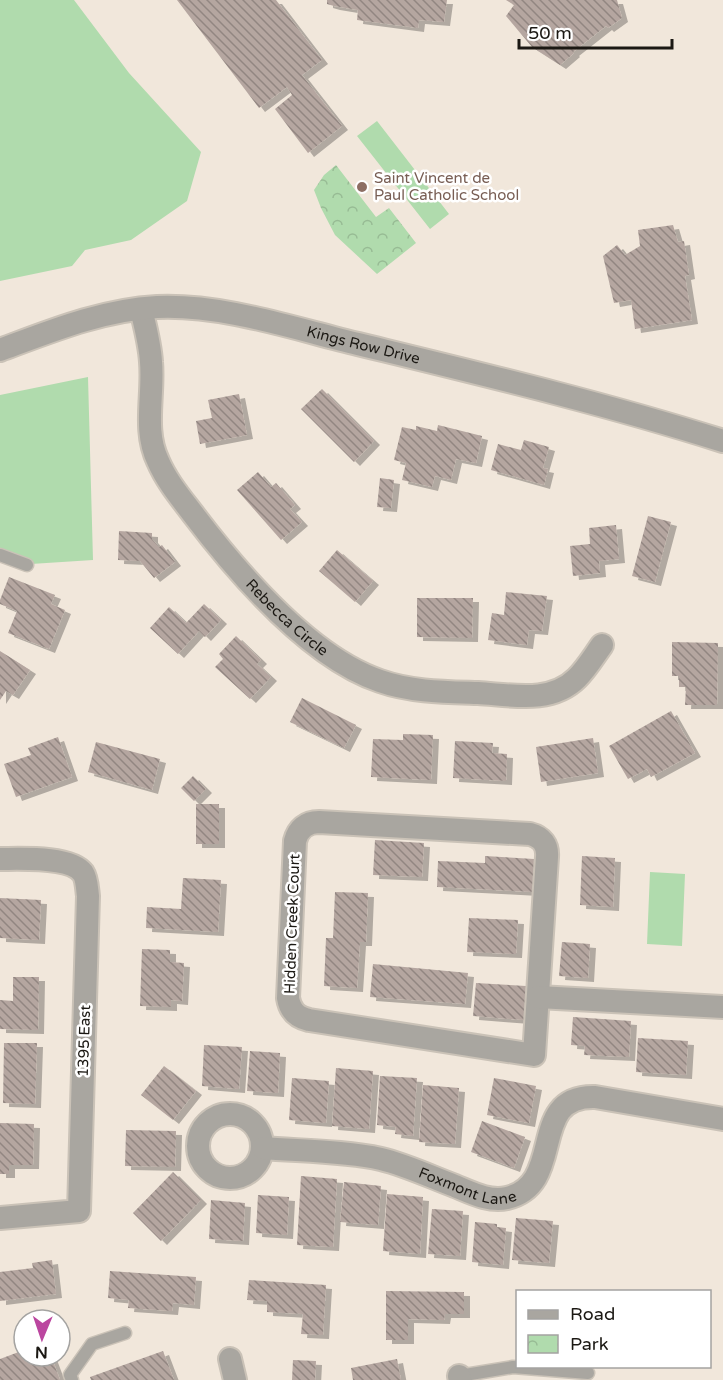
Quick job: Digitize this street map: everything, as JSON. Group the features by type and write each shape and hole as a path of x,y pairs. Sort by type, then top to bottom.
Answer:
{"street":[{"name":"Kings Row Drive","path":"0,350 71,324 116,312 141,309 194,309 251,318 568,395 652,418 723,441"},
{"name":"Rebecca Circle","path":"141,309 151,362 150,431 158,462 180,497 231,561 259,592 318,646 365,675 394,686 422,690 539,696 568,686 584,670 602,645"},
{"name":"Hidden Creek Court","path":"319,822 530,834 540,838 548,852 538,997 534,1055 309,1020 297,1016 289,1005 288,998 295,841 299,830 308,824 319,822"},
{"name":"1395 East","path":"0,859 57,861 75,867 83,873 88,904 79,1211 0,1218"},
{"path":"538,997 723,1007"},
{"name":"Foxmont Lane","path":"262,1148 382,1159 480,1196 504,1199 526,1189 537,1177 555,1116 564,1106 578,1098 595,1098 723,1119"}],"lane":[{"path":"0,555 27,565"},
{"path":"72,1380 70,1375 92,1344 125,1333"},
{"path":"460,1378 516,1367"},
{"path":"526,1368 588,1373"}],"green space":[{"path":"0,0 74,0 129,73 201,152 187,201 131,240 85,250 72,266 0,281"},
{"path":"377,121 449,214 430,229 357,136"},
{"path":"336,165 376,217 389,208 416,243 377,274 335,235 314,190 324,175"},
{"path":"88,377 93,560 31,564 0,551 0,395"},
{"path":"650,872 685,874 682,946 647,944"}],"building":[{"path":"177,0 276,0 322,60 302,75 342,126 308,153 275,109 292,95 287,87 259,108"},
{"path":"327,0 447,0 444,22 419,20 418,28 357,20 358,10 327,4"},
{"path":"506,0 617,0 622,18 608,28 606,26 560,65 532,47 506,16 514,5"},
{"path":"673,225 678,242 684,241 689,275 685,276 692,320 635,329 631,300 614,303 603,256 617,245 625,255 640,246 638,230"},
{"path":"322,389 374,441 354,462 301,409"},
{"path":"239,394 247,435 200,444 196,421 212,418 208,400"},
{"path":"438,425 482,436 476,463 456,459 451,480 435,476 432,487 402,480 406,463 394,460 402,427 416,430 416,426 437,431"},
{"path":"524,440 549,447 543,468 548,469 544,485 491,470 498,444 521,450"},
{"path":"258,472 271,487 276,483 295,505 290,509 302,522 281,540 237,490"},
{"path":"380,478 394,480 391,508 377,507"},
{"path":"648,516 671,522 655,582 632,576"},
{"path":"616,525 619,559 599,561 600,573 573,576 570,546 590,544 589,528"},
{"path":"119,531 152,533 152,539 159,547 162,545 175,562 154,578 140,561 118,560"},
{"path":"337,550 373,581 355,602 319,571"},
{"path":"9,577 55,595 51,604 65,610 49,649 8,633 17,611 0,604"},
{"path":"506,592 547,596 542,631 529,630 527,645 488,640 492,613 504,615"},
{"path":"417,598 473,598 472,638 417,637"},
{"path":"204,604 221,620 205,637 199,631 178,654 150,628 169,607 186,623"},
{"path":"236,636 261,660 257,664 271,677 250,699 215,667 223,659 219,654"},
{"path":"672,642 718,643 717,705 685,705 686,687 679,687 679,676 672,676"},
{"path":"0,651 30,670 13,695 6,691 0,700"},
{"path":"302,698 356,725 344,748 290,722"},
{"path":"671,711 695,753 651,777 647,769 628,779 609,746"},
{"path":"403,734 433,735 431,780 371,777 373,739 403,740"},
{"path":"58,737 72,777 16,797 4,764 31,755 28,748"},
{"path":"593,738 598,773 541,782 536,747"},
{"path":"455,741 493,743 492,753 507,754 506,781 453,778"},
{"path":"96,742 160,759 152,790 88,772"},
{"path":"193,776 206,789 194,801 181,788"},
{"path":"196,804 219,804 219,844 196,844"},
{"path":"375,840 424,843 422,877 373,875"},
{"path":"485,856 534,859 533,892 437,887 438,861 485,863"},
{"path":"582,856 615,858 613,907 580,905"},
{"path":"183,878 221,880 218,932 146,928 147,907 181,909"},
{"path":"335,892 368,893 366,942 360,942 357,988 324,986 326,938 333,938"},
{"path":"0,898 41,900 39,940 0,938"},
{"path":"469,918 518,920 516,954 467,952"},
{"path":"562,942 590,944 588,978 559,976"},
{"path":"142,949 170,950 170,962 184,963 182,1001 171,1000 171,1007 140,1006"},
{"path":"373,964 468,973 465,1004 370,997"},
{"path":"13,977 39,977 38,1030 0,1029 0,1000 13,1001"},
{"path":"476,983 526,986 524,1020 473,1016"},
{"path":"573,1017 631,1021 629,1057 584,1055 585,1046 571,1045"},
{"path":"638,1038 688,1041 686,1075 636,1072"},
{"path":"4,1043 37,1043 35,1104 3,1103"},
{"path":"204,1045 242,1047 239,1089 202,1086"},
{"path":"250,1051 280,1053 278,1093 247,1091"},
{"path":"164,1066 196,1091 173,1120 141,1095"},
{"path":"336,1068 373,1071 369,1129 332,1126"},
{"path":"380,1076 417,1078 413,1136 395,1134 396,1127 377,1125"},
{"path":"292,1078 329,1081 326,1123 289,1120"},
{"path":"494,1078 536,1086 529,1123 487,1115"},
{"path":"423,1085 459,1088 455,1144 419,1142"},
{"path":"482,1121 525,1137 514,1168 471,1152"},
{"path":"0,1123 34,1124 33,1165 9,1165 9,1174 0,1174"},
{"path":"126,1130 176,1131 175,1167 125,1166"},
{"path":"173,1172 201,1200 161,1241 133,1213"},
{"path":"301,1176 337,1179 333,1247 297,1245"},
{"path":"344,1182 381,1186 378,1225 340,1222"},
{"path":"387,1194 423,1197 420,1254 383,1251"},
{"path":"258,1195 289,1197 287,1235 256,1233"},
{"path":"211,1200 245,1203 243,1241 209,1239"},
{"path":"432,1209 463,1211 460,1256 428,1254"},
{"path":"516,1218 553,1221 549,1263 512,1260"},
{"path":"475,1222 497,1224 497,1227 506,1228 503,1265 472,1262"},
{"path":"52,1260 56,1294 0,1301 0,1272 33,1268 32,1263"},
{"path":"110,1271 196,1277 194,1305 173,1303 172,1311 128,1308 129,1300 108,1298"},
{"path":"249,1280 326,1285 323,1335 301,1334 303,1314 267,1312 267,1301 247,1300"},
{"path":"386,1291 464,1292 464,1314 445,1314 444,1320 408,1319 408,1340 386,1340"},
{"path":"163,1351 174,1380 91,1380 90,1377"},
{"path":"12,1354 12,1368 56,1368 60,1380 0,1380 0,1359"},
{"path":"397,1359 401,1380 353,1380 351,1368"},
{"path":"293,1360 316,1361 315,1380 292,1380"}],"place":[{"name":"Saint Vincent de Paul Catholic School","path":"362,187"}]}
